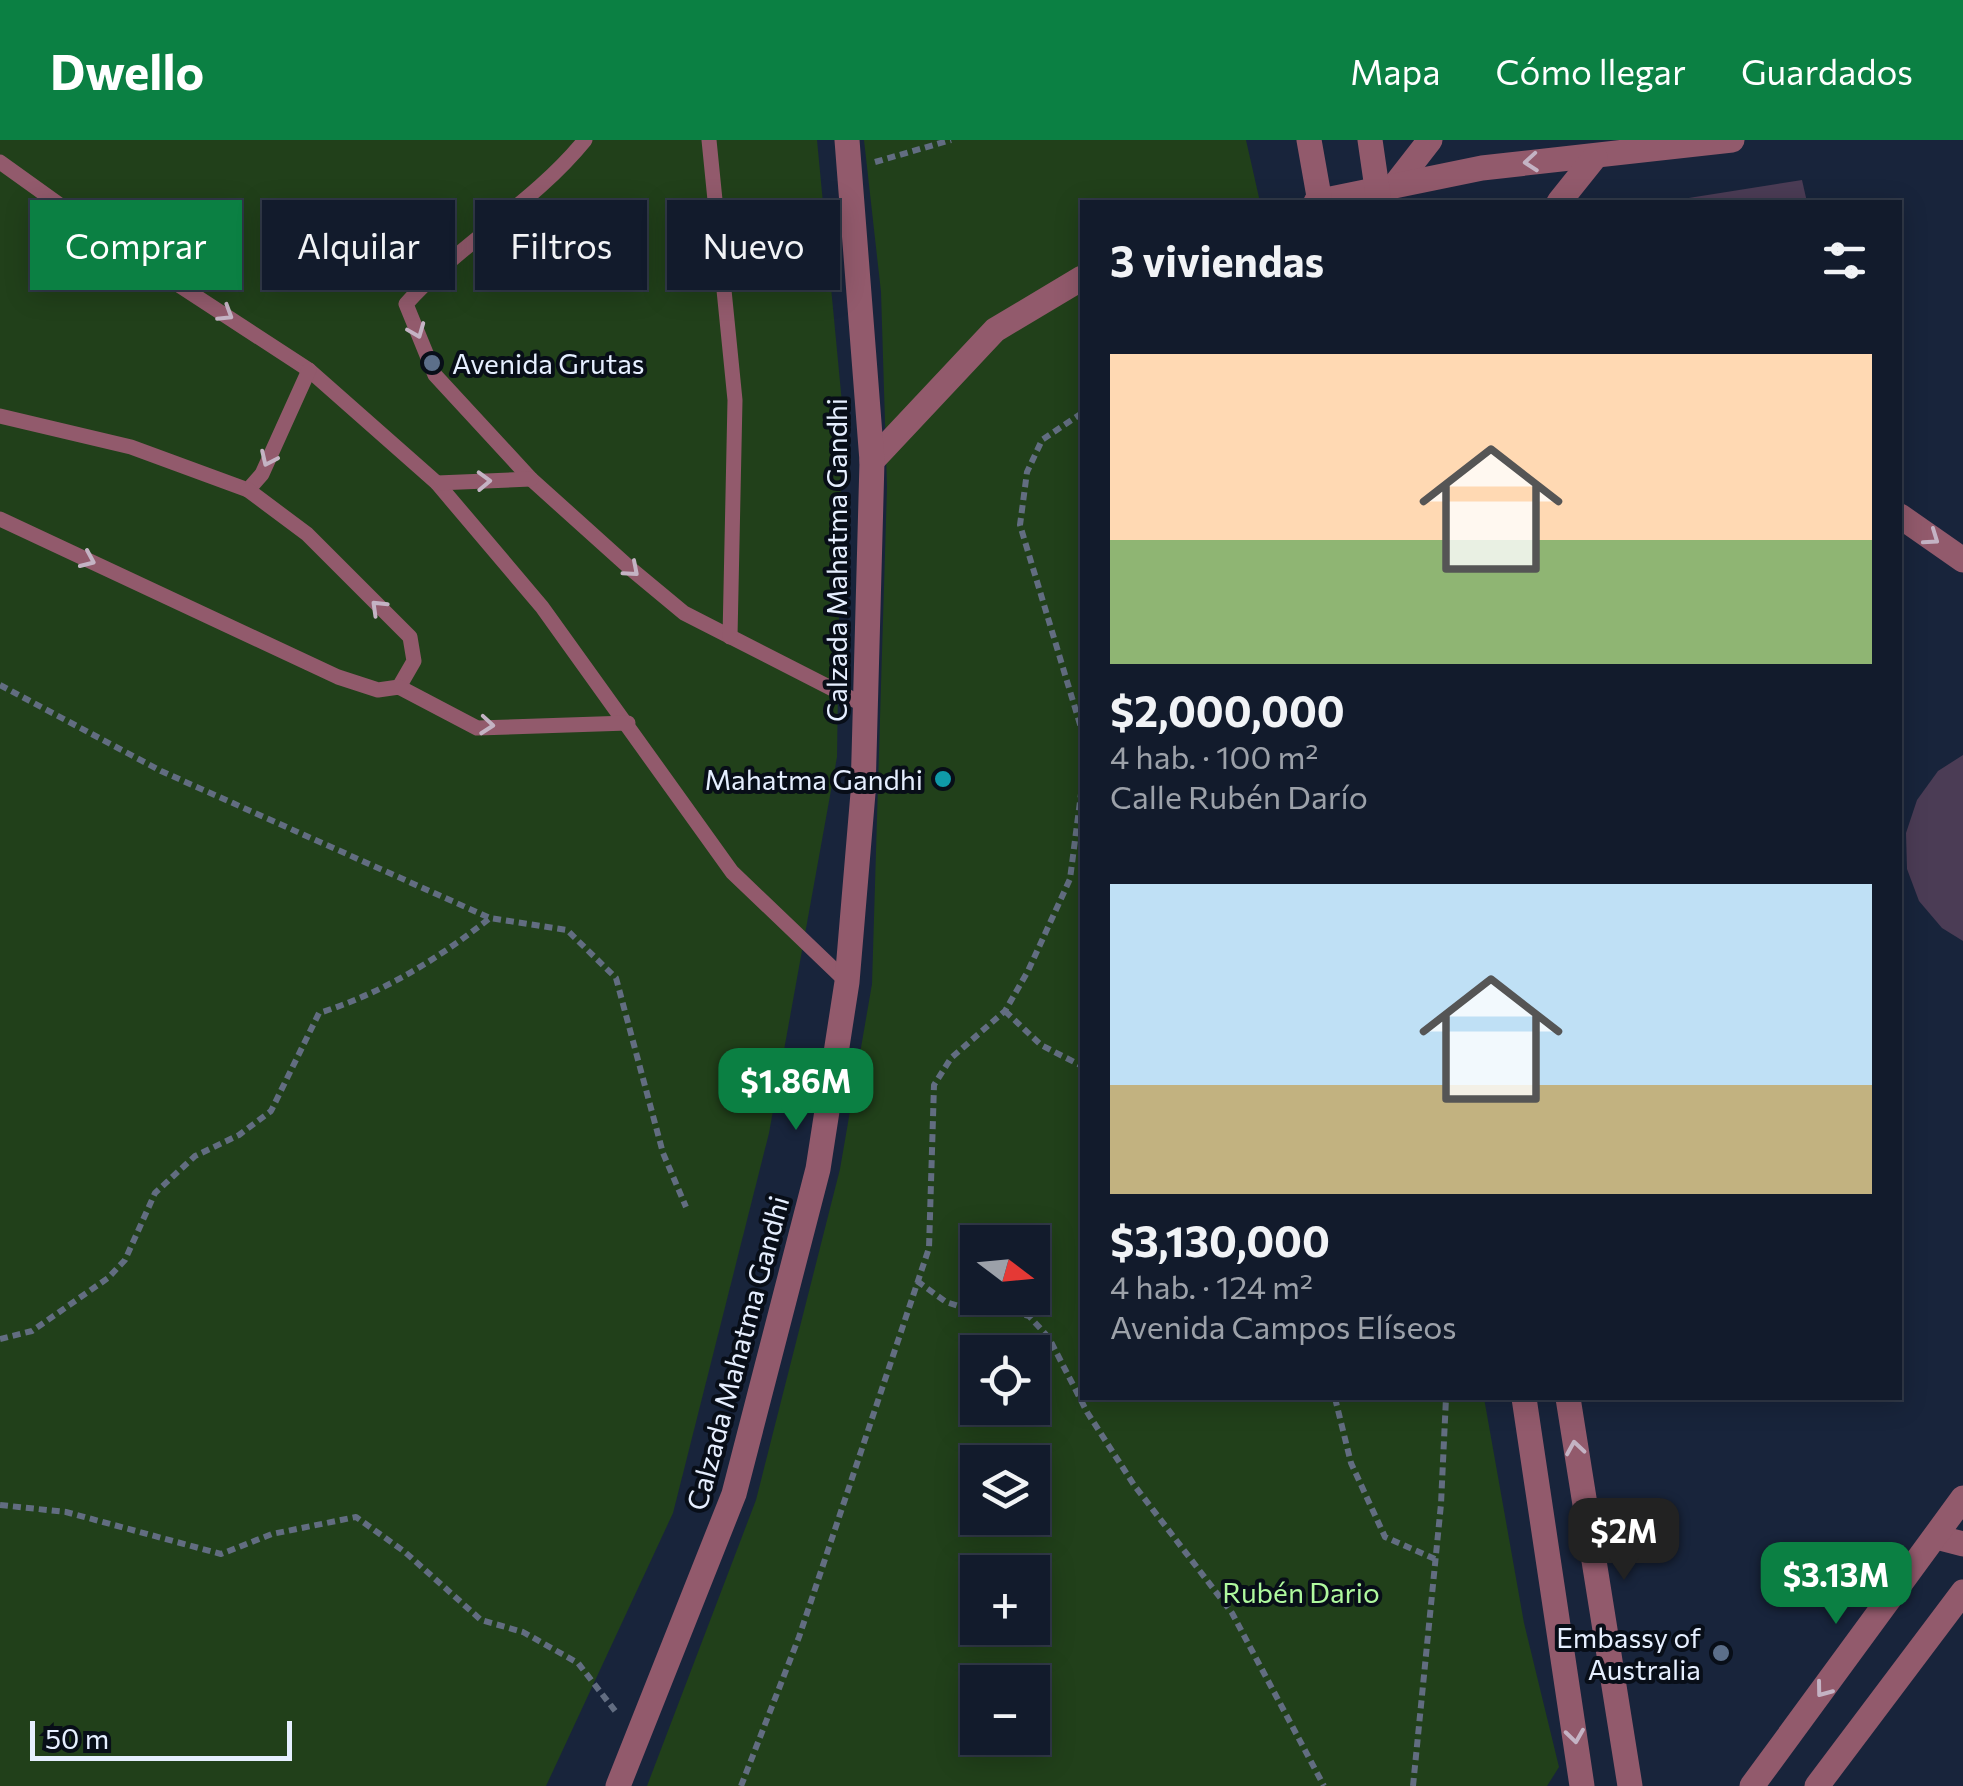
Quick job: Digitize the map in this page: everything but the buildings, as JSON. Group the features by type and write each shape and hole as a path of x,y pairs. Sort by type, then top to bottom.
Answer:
{"street":[{"name":"Calzada Mahatma Gandhi","path":"618,1786 734,1494 818,1169 846,982 864,794 872,461 847,140"},
{"path":"1310,140 1318,200"},
{"path":"1370,140 1384,192"},
{"path":"1384,192 1430,140"},
{"path":"1331,200 1514,164 1732,140"},
{"path":"1560,200 1595,157"},
{"path":"1384,192 1416,200"},
{"path":"872,461 994,330 1080,279"},
{"path":"1902,517 1963,560"},
{"path":"1524,1400 1582,1786"},
{"path":"1568,1400 1630,1786"},
{"path":"1752,1786 1963,1498"},
{"path":"1936,1537 1963,1544"},
{"path":"1817,1786 1963,1592"}],"lane":[{"path":"586,140 566,164 440,266 406,304 436,375 532,480 684,614 866,706"},
{"path":"709,140 736,400 730,637"},
{"path":"0,162 99,233 308,370 436,482 542,607 732,872 846,982"},
{"path":"248,490 262,474 308,370"},
{"path":"0,416 131,447 248,490 307,534 410,637 414,661 399,687"},
{"path":"436,482 532,480"},
{"path":"0,519 338,677 378,690 399,687 477,728 628,723"}],"path":[{"path":"850,166 894,159 950,140"},
{"path":"1080,415 1042,440 1027,472 1020,525 1080,725"},
{"path":"0,685 160,771 490,918 567,930 616,978 663,1153 686,1207"},
{"path":"740,1786 799,1638 929,1248 934,1085 951,1058 1004,1011 1070,880 1080,802"},
{"path":"0,1338 32,1331 108,1278 124,1260 155,1193 195,1156 239,1135 271,1112 319,1012 370,997 447,952 490,918"},
{"path":"1004,1011 1041,1045 1080,1065"},
{"path":"918,1281 946,1302 983,1314 1029,1316 1049,1338 1080,1398"},
{"path":"1081,1400 1134,1485 1232,1614 1324,1786"},
{"path":"1335,1400 1351,1462 1384,1538 1436,1560"},
{"path":"1413,1786 1436,1560 1446,1400"},
{"path":"0,1506 66,1512 221,1554 272,1534 356,1517 429,1572 480,1620 523,1632 578,1663 640,1737"}],"green space":[{"path":"0,140 817,140 823,200 667,200 667,290 831,290 842,403 837,757 769,1133 673,1513 546,1786 0,1786"},
{"name":"Rubén Dario","path":"864,140 1246,140 1260,200 1080,200 1080,1400 1484,1400 1524,1623 1559,1767 1547,1786 647,1786 756,1500 840,1169 872,984 887,487 881,292"}],"place":[{"name":"Avenida Grutas","path":"432,363"},
{"name":"Mahatma Gandhi","path":"943,779"},
{"name":"Embassy of Australia","path":"1721,1653"}]}
